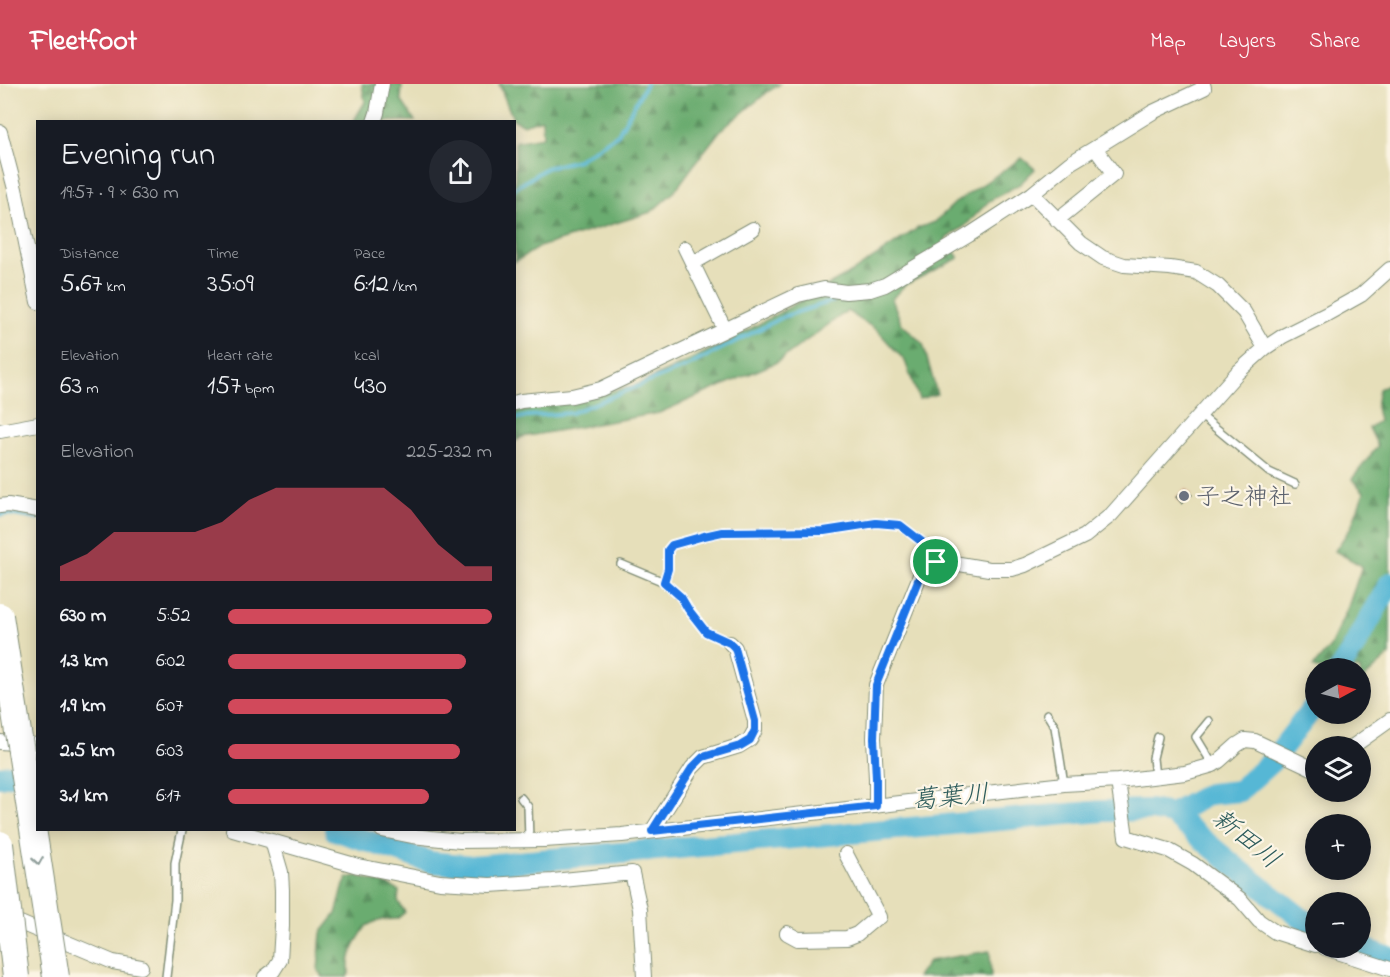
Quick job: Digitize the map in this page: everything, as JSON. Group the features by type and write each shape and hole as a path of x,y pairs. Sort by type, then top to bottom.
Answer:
{"highway":[{"path":"0,616 56,977"},
{"path":"0,843 16,977"}],"street":[{"path":"375,120 382,84"},
{"path":"516,402 572,396 601,389 798,295 824,289 846,292 870,290 885,285 1032,194 1070,163 1153,112 1204,88 1203,84"},
{"path":"0,132 15,189 36,292"},
{"path":"1058,220 1114,174 1095,148"},
{"path":"1032,194 1080,243 1103,258 1124,265 1196,272 1218,286 1244,312 1265,348"},
{"path":"693,262 753,229"},
{"path":"686,248 725,330"},
{"path":"876,806 874,738 876,685 921,573 936,562 989,569 1012,569 1085,536 1111,515 1238,373 1265,348 1283,336 1361,295 1390,269"},
{"path":"0,431 36,424"},
{"path":"0,506 8,505 36,510"},
{"path":"652,831 692,768 703,757 740,746 750,740 755,730 755,721 735,648 730,643"},
{"path":"1367,736 1390,720"},
{"path":"387,831 460,841 622,835 1064,784 1118,784 1213,765 1245,740 1256,741 1305,765"},
{"path":"0,742 36,745"},
{"path":"1118,784 1126,837 1168,850 1193,864 1240,899 1259,921 1275,932 1305,942"},
{"path":"237,831 358,866 440,882 490,885 632,873 640,909 644,977"},
{"path":"265,977 273,971 280,960 282,926 281,872 272,841"},
{"path":"787,933 798,939 847,938 857,934 879,917 846,854"},
{"path":"0,914 113,962 141,967"},
{"path":"1356,958 1390,969"}],"lane":[{"path":"1200,415 1269,472 1295,484"},
{"path":"664,582 668,569 668,550 672,545 722,532 824,531 876,523 900,525 933,552 936,562"},
{"path":"621,564 664,582 681,597 706,632 730,643"},
{"path":"1047,714 1055,727 1064,784"},
{"path":"1209,721 1196,737 1213,765"},
{"path":"1155,777 1153,758 1158,737"},
{"path":"521,798 528,807 529,840"},
{"path":"166,977 175,900 175,862 182,831"}],"green space":[{"path":"362,84 402,84 401,100 414,120 354,120 365,102"},
{"path":"499,84 780,84 720,131 674,192 651,212 539,247 516,261 516,142 543,137 542,119 523,125 513,119"},
{"path":"1022,158 1035,169 1020,184 989,201 965,226 945,239 959,258 905,285 892,299 901,323 923,344 937,394 919,399 905,361 877,330 847,311 777,362 659,413 522,437 516,441 516,412 637,385 723,344 854,271 918,228 935,222 955,203"},
{"path":"1390,384 1390,655 1371,672 1371,658 1321,658 1330,647 1348,607 1362,566 1335,551 1351,527 1364,492 1352,479 1378,446 1369,428 1379,421 1376,407 1379,389"},
{"path":"357,876 399,891 398,901 405,912 397,919 378,920 366,926 349,960 347,977 323,977 318,971 321,933 336,914 348,878"},
{"path":"990,951 991,977 917,977 929,961"}],"building":[{"name":"子之神社","path":"1186,489 1192,495 1182,504 1176,497"}],"waterway":[{"path":"516,188 546,168 578,160 618,134 646,84"},
{"path":"516,419 571,413 688,366 785,316 833,301"},
{"path":"0,515 8,514 36,519"},
{"name":"葛葉川","path":"1347,658 1390,583"},
{"name":"葛葉川","path":"338,831 430,862 472,866 1103,811 1150,810 1172,814 1209,794 1239,791 1272,761 1305,718"},
{"name":"葛葉川","path":"0,777 36,775"},
{"name":"新田川","path":"1172,814 1305,920"},
{"name":"新田川","path":"1371,951 1390,958"}],"place":[{"name":"子之神社","path":"1184,496"}],"route":[{"path":"876,523 900,525 933,552 936,562 921,573 876,685 874,738 876,806 652,831 692,768 703,757 740,746 750,740 755,730 755,721 735,648 730,643 706,632 681,597 664,582 668,569 668,550 672,545 722,532 824,531 876,523"}]}
